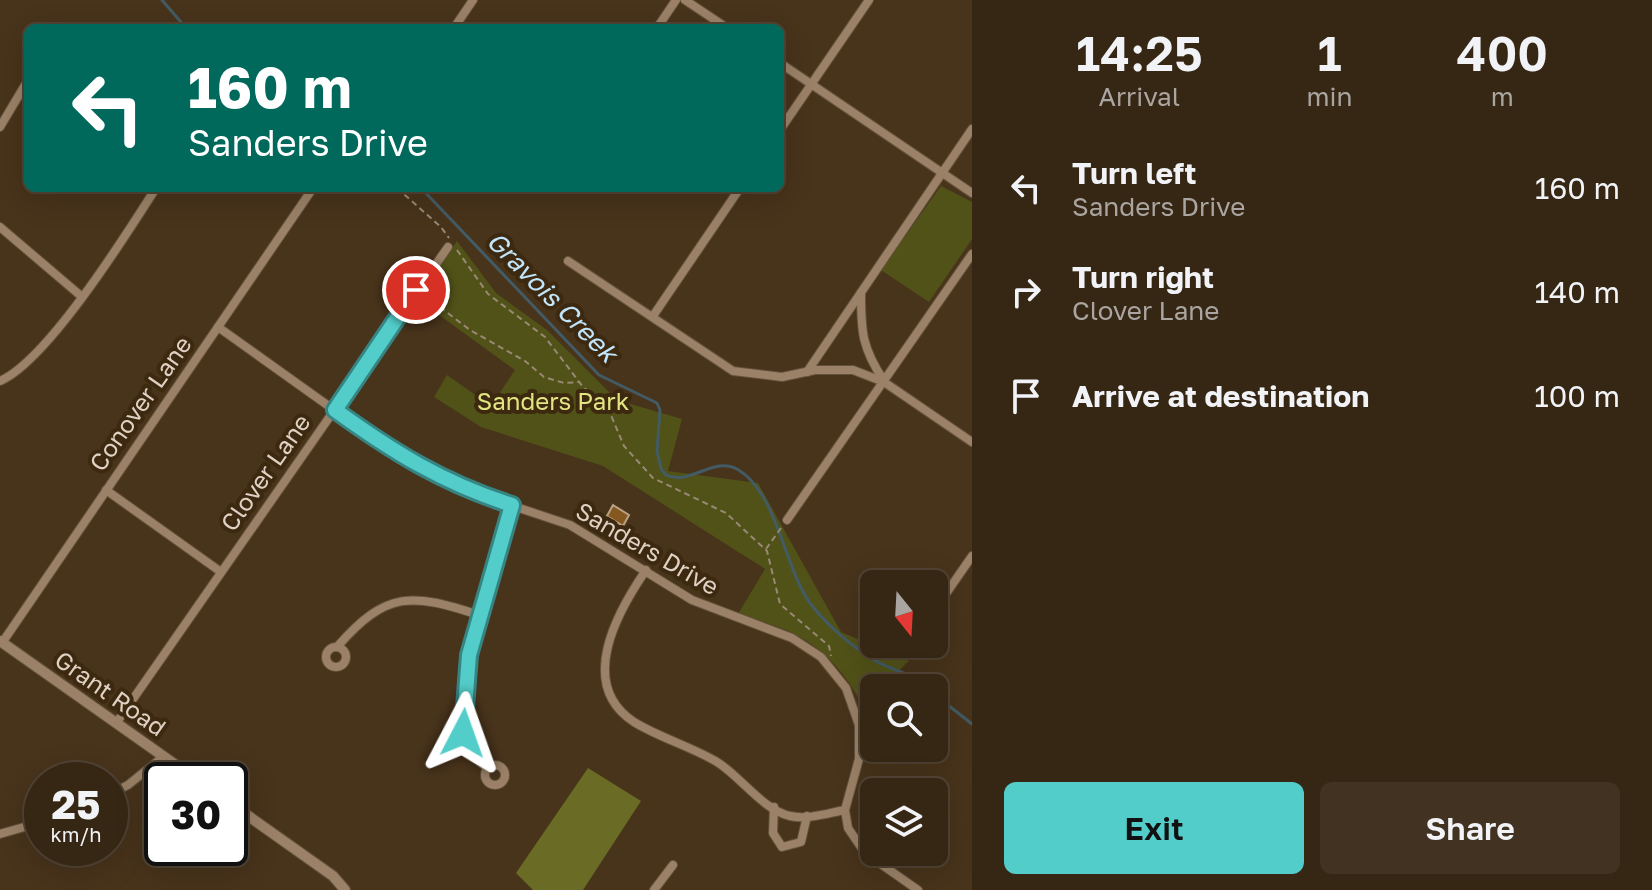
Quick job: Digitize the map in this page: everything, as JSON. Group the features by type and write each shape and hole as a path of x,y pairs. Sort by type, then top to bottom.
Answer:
{"street":[{"path":"457,24 473,0"},
{"path":"660,24 676,0"},
{"path":"685,0 721,24"},
{"path":"784,124 869,0"},
{"path":"784,66 972,193"},
{"path":"0,127 24,87"},
{"path":"807,372 972,129"},
{"path":"0,381 18,373 81,296 109,261 153,192"},
{"name":"Conover Lane","path":"1,642 310,192"},
{"path":"653,316 737,192"},
{"path":"0,227 81,296"},
{"name":"Clover Lane","path":"117,722 448,247"},
{"path":"786,521 972,254"},
{"path":"568,261 733,371 782,377 807,372 853,370 884,382 972,442"},
{"path":"861,293 861,330 866,354 884,382"},
{"name":"Sanders Drive","path":"218,327 400,457 480,495 570,525 712,610 792,638 829,665 852,700 861,737 859,759 845,810"},
{"path":"106,490 221,572"},
{"path":"488,768 474,758 463,733 469,655 512,505"},
{"path":"948,591 972,556"},
{"path":"646,570 617,615 604,666 612,695 632,720 721,765 774,807 791,816 845,810 848,828 859,847 918,890"},
{"path":"337,647 375,610 404,601 432,600 479,615"},
{"name":"Grant Road","path":"1,642 172,762"},
{"path":"128,785 164,756"},
{"path":"774,807 773,833 782,847 801,842 807,816"},
{"path":"248,816 333,876 345,890"},
{"path":"0,834 24,827"},
{"path":"654,890 673,865"}],"path":[{"path":"402,192 441,227 488,294 545,337 579,382 607,406 624,446 653,478 726,513 765,550 780,604 830,648 829,665"},
{"path":"416,290 470,330 525,361 544,377 564,383 579,382"},
{"path":"765,550 786,521"}],"green space":[{"path":"941,186 972,202 972,239 929,302 881,270"},
{"name":"Sanders Park","path":"457,241 496,293 547,330 617,400 682,419 668,471 758,483 841,632 860,640 860,658 902,658 909,661 895,674 860,674 858,697 834,664 808,642 776,626 738,614 765,569 603,466 481,427 434,397 447,375 491,406 515,370 417,299"}],"shaded area":[{"path":"588,768 641,801 583,890 533,890 516,873"}],"building":[{"path":"613,505 629,515 623,526 607,516"}],"waterway":[{"name":"Gravois Creek","path":"162,0 183,24"},
{"name":"Gravois Creek","path":"425,192 599,375 657,403 660,410 657,451 661,469 666,475 684,477 728,466 751,480 772,514 795,574 813,607 866,655 905,674"},
{"name":"Gravois Creek","path":"948,705 972,724"}],"route":[{"path":"416,290 335,410 400,457 480,495 512,505 469,655 463,733"}]}
